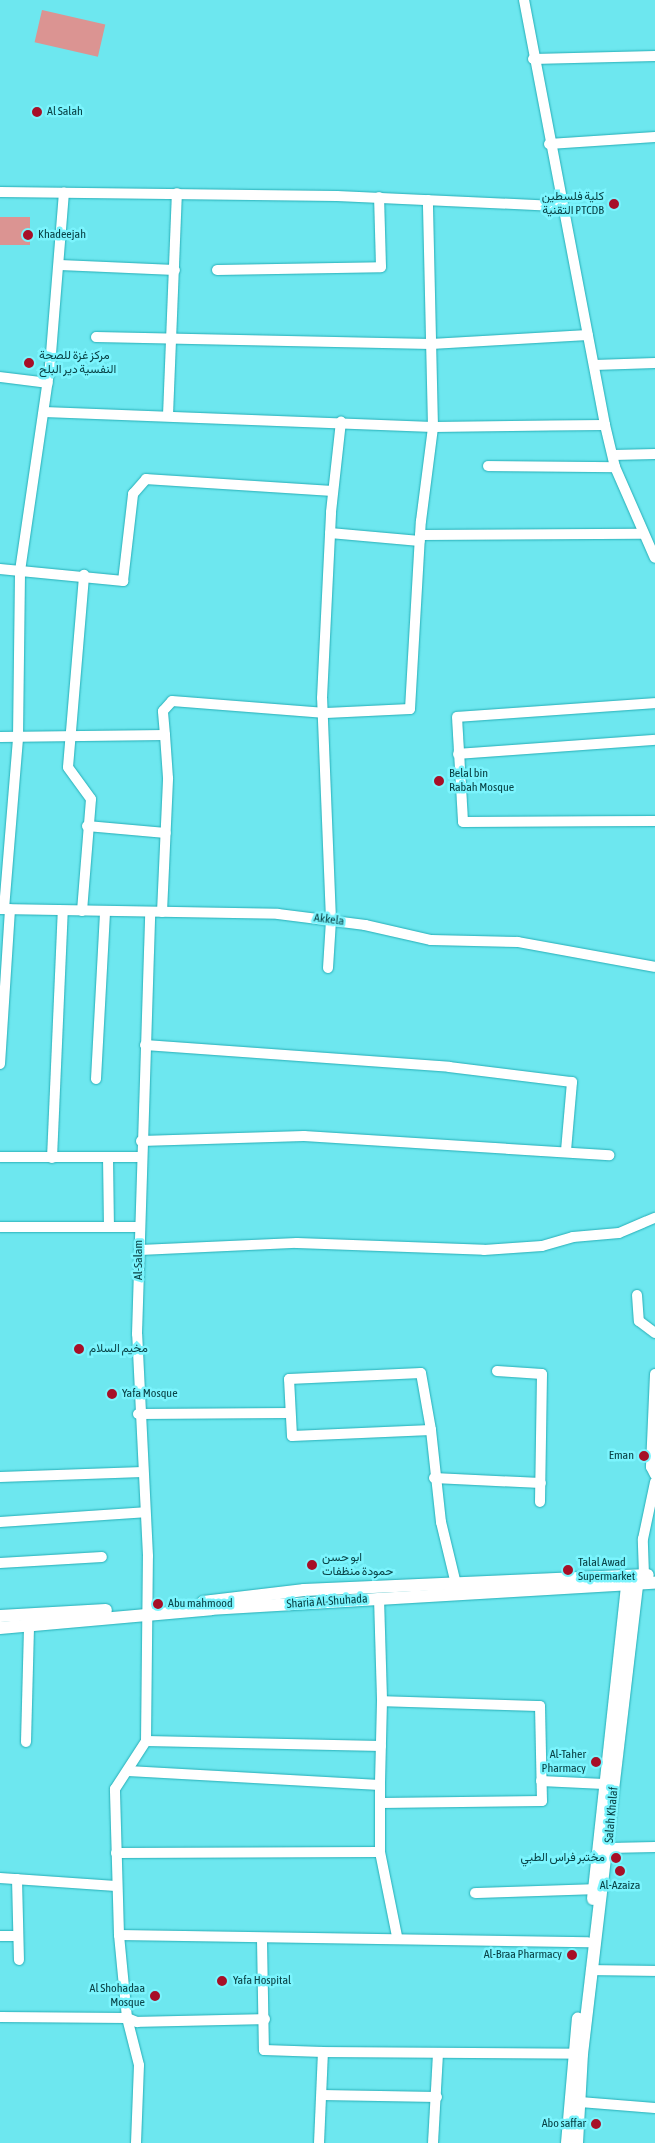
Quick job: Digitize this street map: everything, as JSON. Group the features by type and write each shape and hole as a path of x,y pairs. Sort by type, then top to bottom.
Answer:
{"main road":[{"name":"Sharia Al-Shuhada","path":"0,1616 148,1612 379,1598 638,1578"},
{"name":"Sharia Al-Shuhada","path":"0,1628 148,1612 304,1590 638,1578 655,1583"},
{"name":"Salah Khalaf","path":"567,2143 604,1784 638,1578"},
{"name":"Salah Khalaf","path":"577,2143 580,2102 577,2054 608,1848 638,1578"}],"street":[{"path":"524,0 533,59 594,365 604,425 615,467 642,534 655,558"},
{"path":"533,59 655,56"},
{"path":"549,144 655,137"},
{"path":"0,192 379,197 561,206"},
{"path":"168,415 178,193"},
{"path":"0,1064 5,909 18,737 20,571 48,383 60,265 64,194"},
{"path":"217,270 381,267 379,197"},
{"path":"162,912 166,833 163,711 172,701 326,713 410,708 420,538 433,427 428,200"},
{"path":"60,265 175,270"},
{"path":"96,338 431,344 588,335"},
{"path":"594,365 655,363"},
{"path":"0,377 48,383"},
{"path":"44,412 168,415 433,427 604,425"},
{"path":"328,968 331,920 323,801 326,713 322,698 332,491 341,422"},
{"path":"612,455 655,454"},
{"path":"488,466 615,467"},
{"path":"0,570 84,575 123,581 133,494 146,479 332,491"},
{"path":"330,533 420,538 642,534"},
{"path":"82,911 87,826 91,799 69,773 84,575"},
{"path":"655,703 457,717 463,822 655,822"},
{"path":"0,737 165,735"},
{"path":"458,754 655,740"},
{"path":"87,826 166,833"},
{"name":"Akkela","path":"5,909 162,912 331,920 431,940 518,942 655,967"},
{"path":"52,1158 63,911"},
{"path":"96,1079 105,911"},
{"name":"Al-Salam","path":"146,1741 148,1612 143,1472 138,1414 140,1157 150,912"},
{"path":"145,1045 449,1067 572,1082 566,1151"},
{"path":"141,1141 304,1136 609,1155"},
{"path":"0,1157 140,1157"},
{"path":"108,1157 110,1225"},
{"path":"140,1250 297,1243 484,1250 533,1247 619,1233 655,1218"},
{"path":"0,1228 139,1226"},
{"path":"637,1295 640,1321 655,1333"},
{"path":"497,1371 542,1374 540,1502"},
{"path":"431,1430 292,1436 289,1378 421,1373 431,1430 434,1478 456,1584"},
{"path":"655,1374 651,1466 655,1475"},
{"path":"138,1414 290,1413"},
{"path":"0,1477 143,1472"},
{"path":"434,1478 541,1484"},
{"path":"638,1578 642,1539 655,1482"},
{"path":"0,1522 145,1512"},
{"path":"0,1563 102,1556"},
{"path":"379,1598 382,1701 380,1852 397,1936"},
{"path":"26,1742 29,1626"},
{"path":"380,1803 542,1802 540,1706 382,1701"},
{"path":"136,2143 139,2064 127,2018 119,1935 116,1886 115,1789 146,1741 381,1746"},
{"path":"128,1771 380,1785"},
{"path":"542,1781 604,1784"},
{"path":"608,1848 655,1847"},
{"path":"116,1853 380,1852"},
{"path":"0,1878 116,1886"},
{"path":"17,1879 19,1960"},
{"path":"475,1893 594,1888"},
{"path":"119,1935 262,1940 397,1936 588,1942"},
{"path":"0,1936 17,1936"},
{"path":"262,1940 265,2019 264,2050 438,2054 577,2054"},
{"path":"591,1970 655,1971"},
{"path":"0,2016 127,2018 137,2022 265,2019"},
{"path":"318,2143 323,2052"},
{"path":"433,2143 438,2054"},
{"path":"322,2095 437,2097"},
{"path":"580,2102 655,2108"}],"shaded area":[{"path":"42,10 105,25 98,57 35,42"},
{"path":"0,217 30,217 30,245 0,245"}],"place":[{"name":"Al Salah","path":"37,112"},
{"name":"كلية فلسطين التقنية PTCDB","path":"614,204"},
{"name":"Khadeejah","path":"28,235"},
{"name":"مركز غزة للصحة النفسية دير البلح","path":"29,363"},
{"name":"Belal bin Rabah Mosque","path":"439,781"},
{"name":"مخيم السلام","path":"79,1349"},
{"name":"Yafa Mosque","path":"112,1394"},
{"name":"Eman","path":"644,1456"},
{"name":"ابو حسن حمودة منظفات","path":"312,1565"},
{"name":"Talal Awad Supermarket","path":"568,1570"},
{"name":"Abu mahmood","path":"158,1604"},
{"name":"Al-Taher Pharmacy","path":"596,1762"},
{"name":"مختبر فراس الطبي","path":"616,1858"},
{"name":"Al-Azaiza","path":"620,1871"},
{"name":"Al-Braa Pharmacy","path":"572,1955"},
{"name":"Yafa Hospital","path":"222,1981"},
{"name":"Al Shohadaa Mosque","path":"155,1996"},
{"name":"Abo saffar","path":"596,2124"}]}
